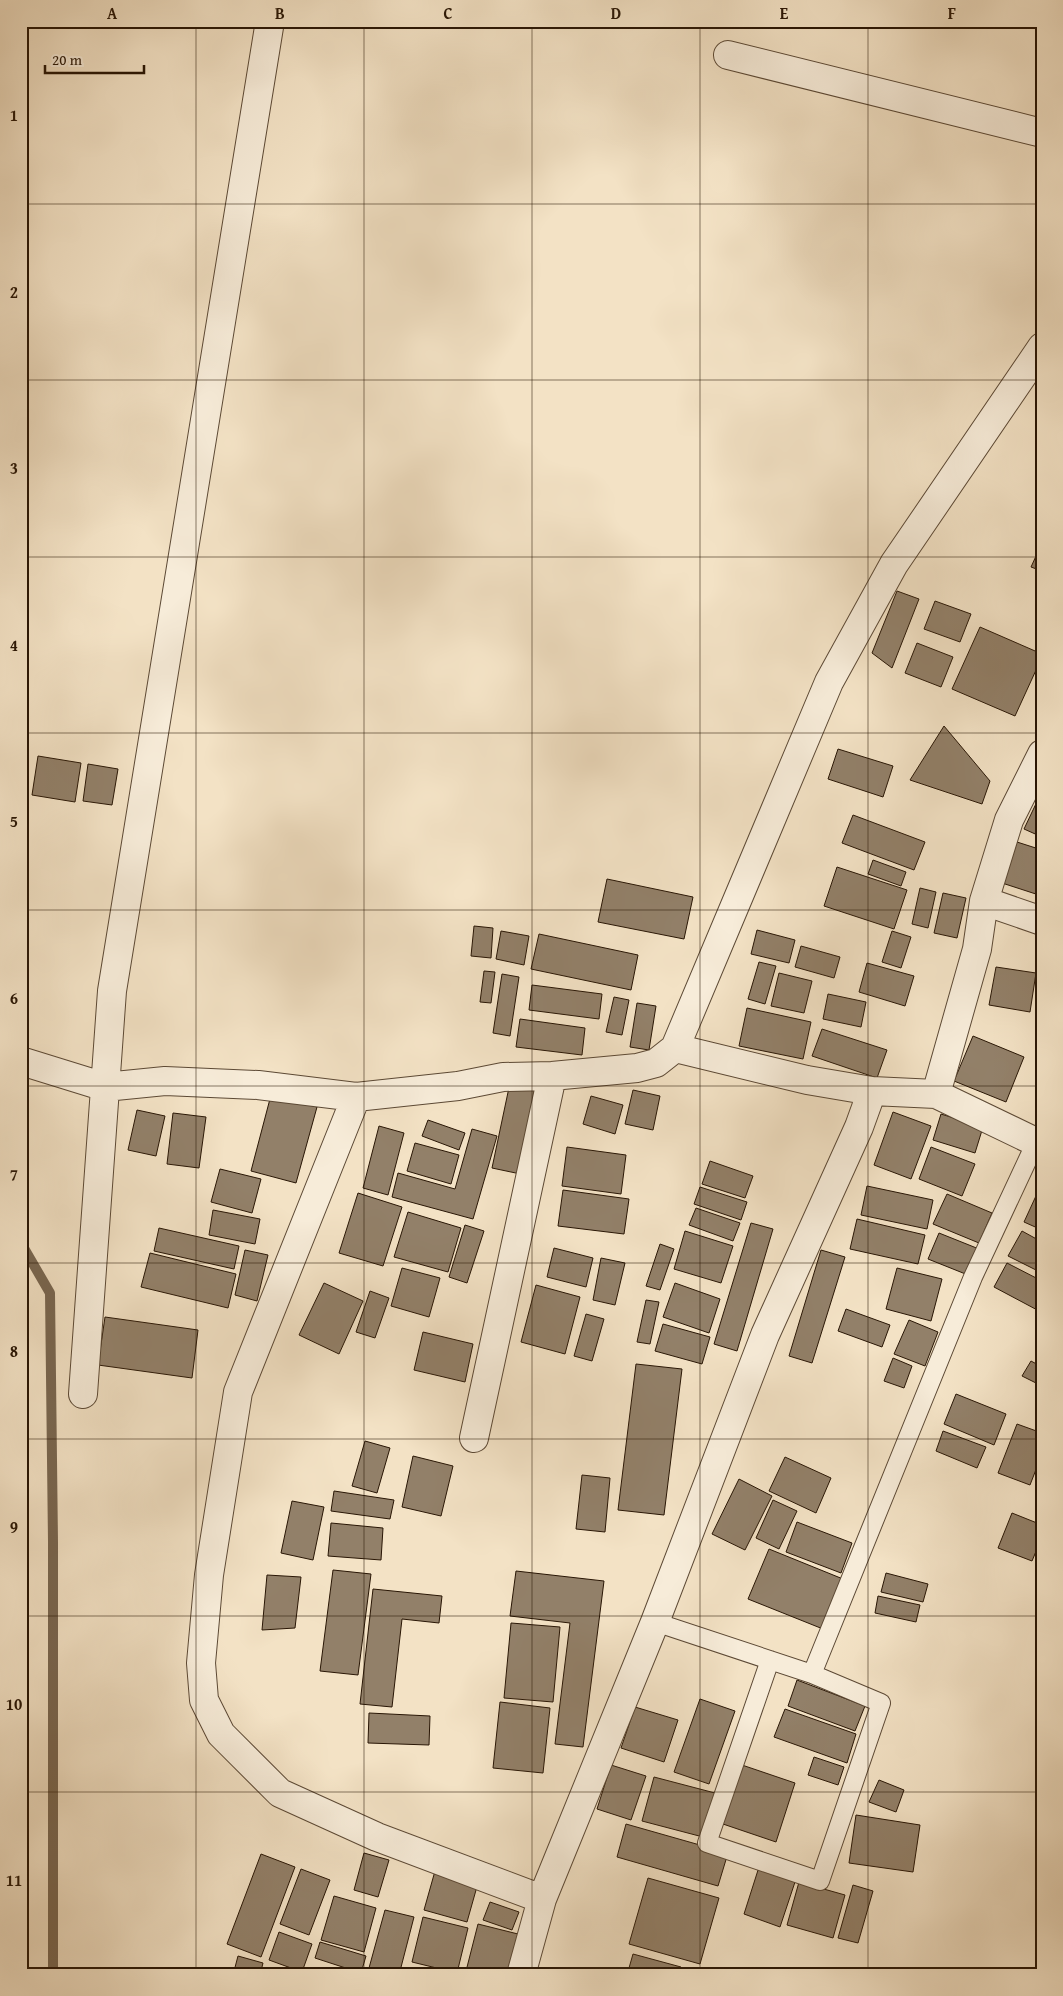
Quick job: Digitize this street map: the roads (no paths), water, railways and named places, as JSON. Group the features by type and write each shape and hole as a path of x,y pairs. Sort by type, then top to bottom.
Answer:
{"street":[{"path":"83,1394 114,981 270,21"},
{"path":"728,55 1042,133"},
{"path":"21,1061 105,1088 164,1082 248,1084 356,1097 458,1086 503,1077 552,1076 637,1068 656,1063 675,1048 829,682 894,564 1039,356"},
{"path":"936,1094 977,949 984,901 1009,820 1042,754"},
{"path":"984,901 1042,921"},
{"path":"675,1048 806,1080 872,1091 936,1094 1039,1144"},
{"path":"474,1438 552,1076"},
{"path":"521,1975 542,1899 655,1622 765,1335 859,1127 872,1091"},
{"path":"356,1097 238,1392 209,1576 201,1662 204,1700 221,1734 280,1793 377,1837 542,1899"}],"lane":[{"path":"812,1674 973,1277 1039,1144"},
{"path":"655,1622 770,1660 812,1674 881,1703 820,1881 707,1843 770,1660"}],"waterway":[{"path":"21,1243 50,1293 53,1542 53,1975"}]}
